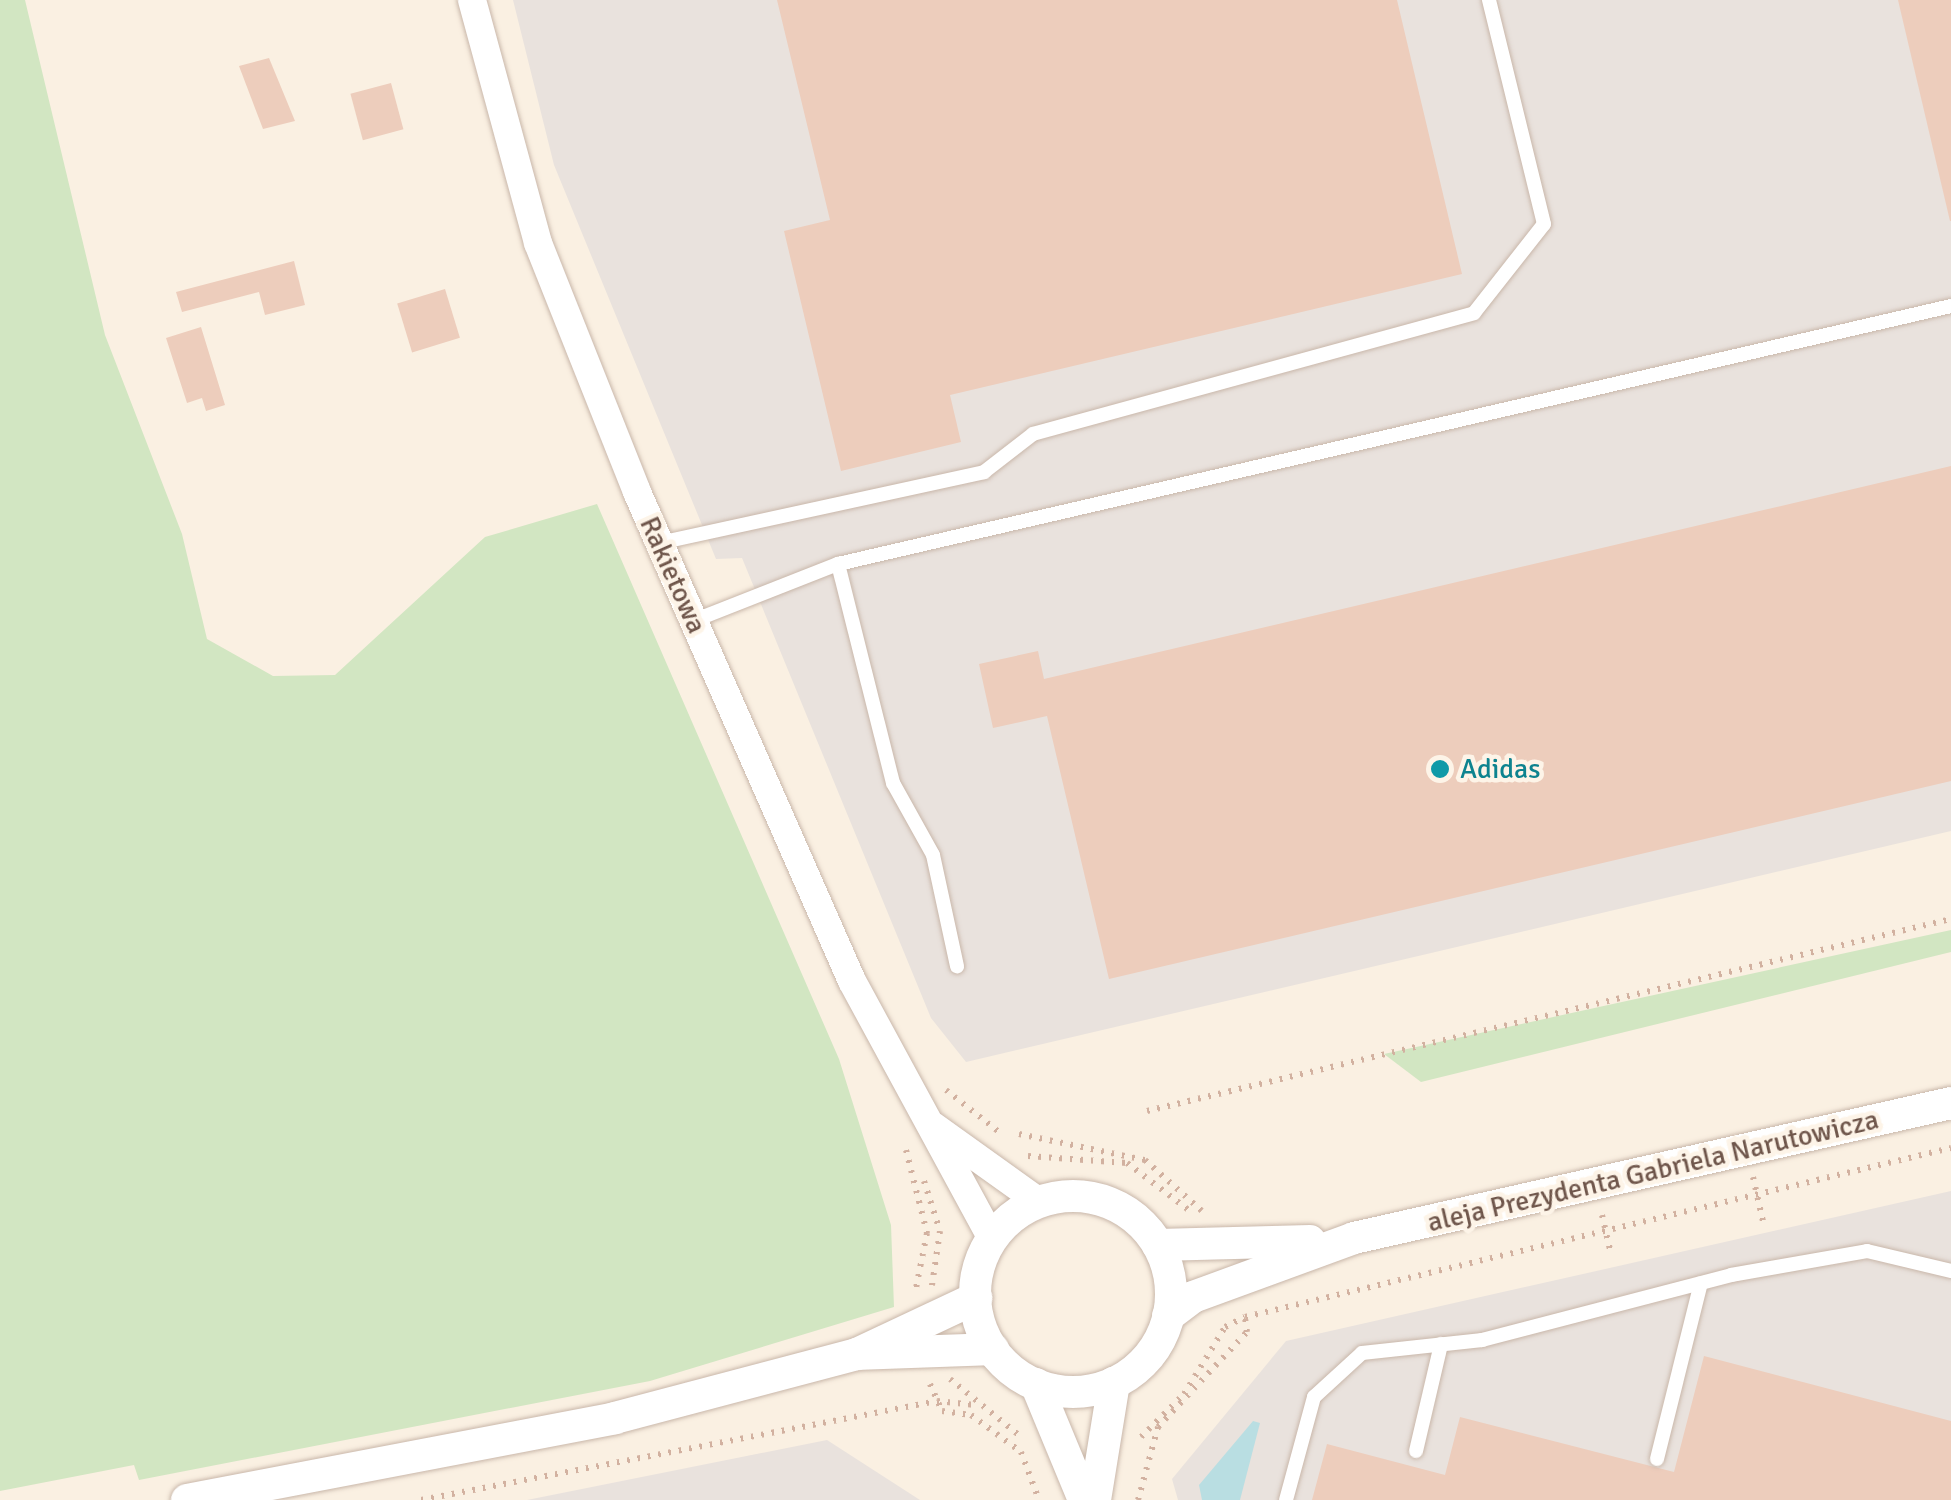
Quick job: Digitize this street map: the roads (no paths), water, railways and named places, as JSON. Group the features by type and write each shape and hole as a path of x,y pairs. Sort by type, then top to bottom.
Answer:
{"street":[{"name":"Rakietowa","path":"472,0 538,244 659,544 852,981 992,1239"},
{"name":"aleja Prezydenta Gabriela Narutowicza","path":"1168,1316 1205,1292 1354,1238 1951,1103"},
{"name":"Rakietowa","path":"934,1126 1040,1202"},
{"path":"1066,1196 1119,1207 1158,1245 1168,1316 1149,1356 1114,1383 1075,1392 1036,1384 992,1348 976,1298 992,1239 1040,1202 1066,1196"},
{"name":"aleja Prezydenta Gabriela Narutowicza","path":"1158,1245 1354,1238"},
{"path":"857,1354 924,1310 976,1298"},
{"path":"187,1500 615,1418 857,1354 992,1348"},
{"path":"1095,1500 1114,1383"},
{"path":"1036,1384 1084,1500"}],"lane":[{"path":"659,544 984,472 1033,434 1474,313 1544,224 1488,0"},
{"path":"694,621 838,564 1951,306"},
{"path":"838,564 893,782 933,855 957,966"},
{"path":"1286,1500 1307,1415 1326,1382 1362,1354 1441,1344 1701,1283 1866,1251 1951,1271"},
{"path":"1657,1458 1701,1283"},
{"path":"1416,1452 1441,1344"}],"water":[{"path":"1253,1421 1260,1423 1240,1500 1202,1500 1199,1485"}],"place":[{"name":"Adidas","path":"1440,769"}]}
